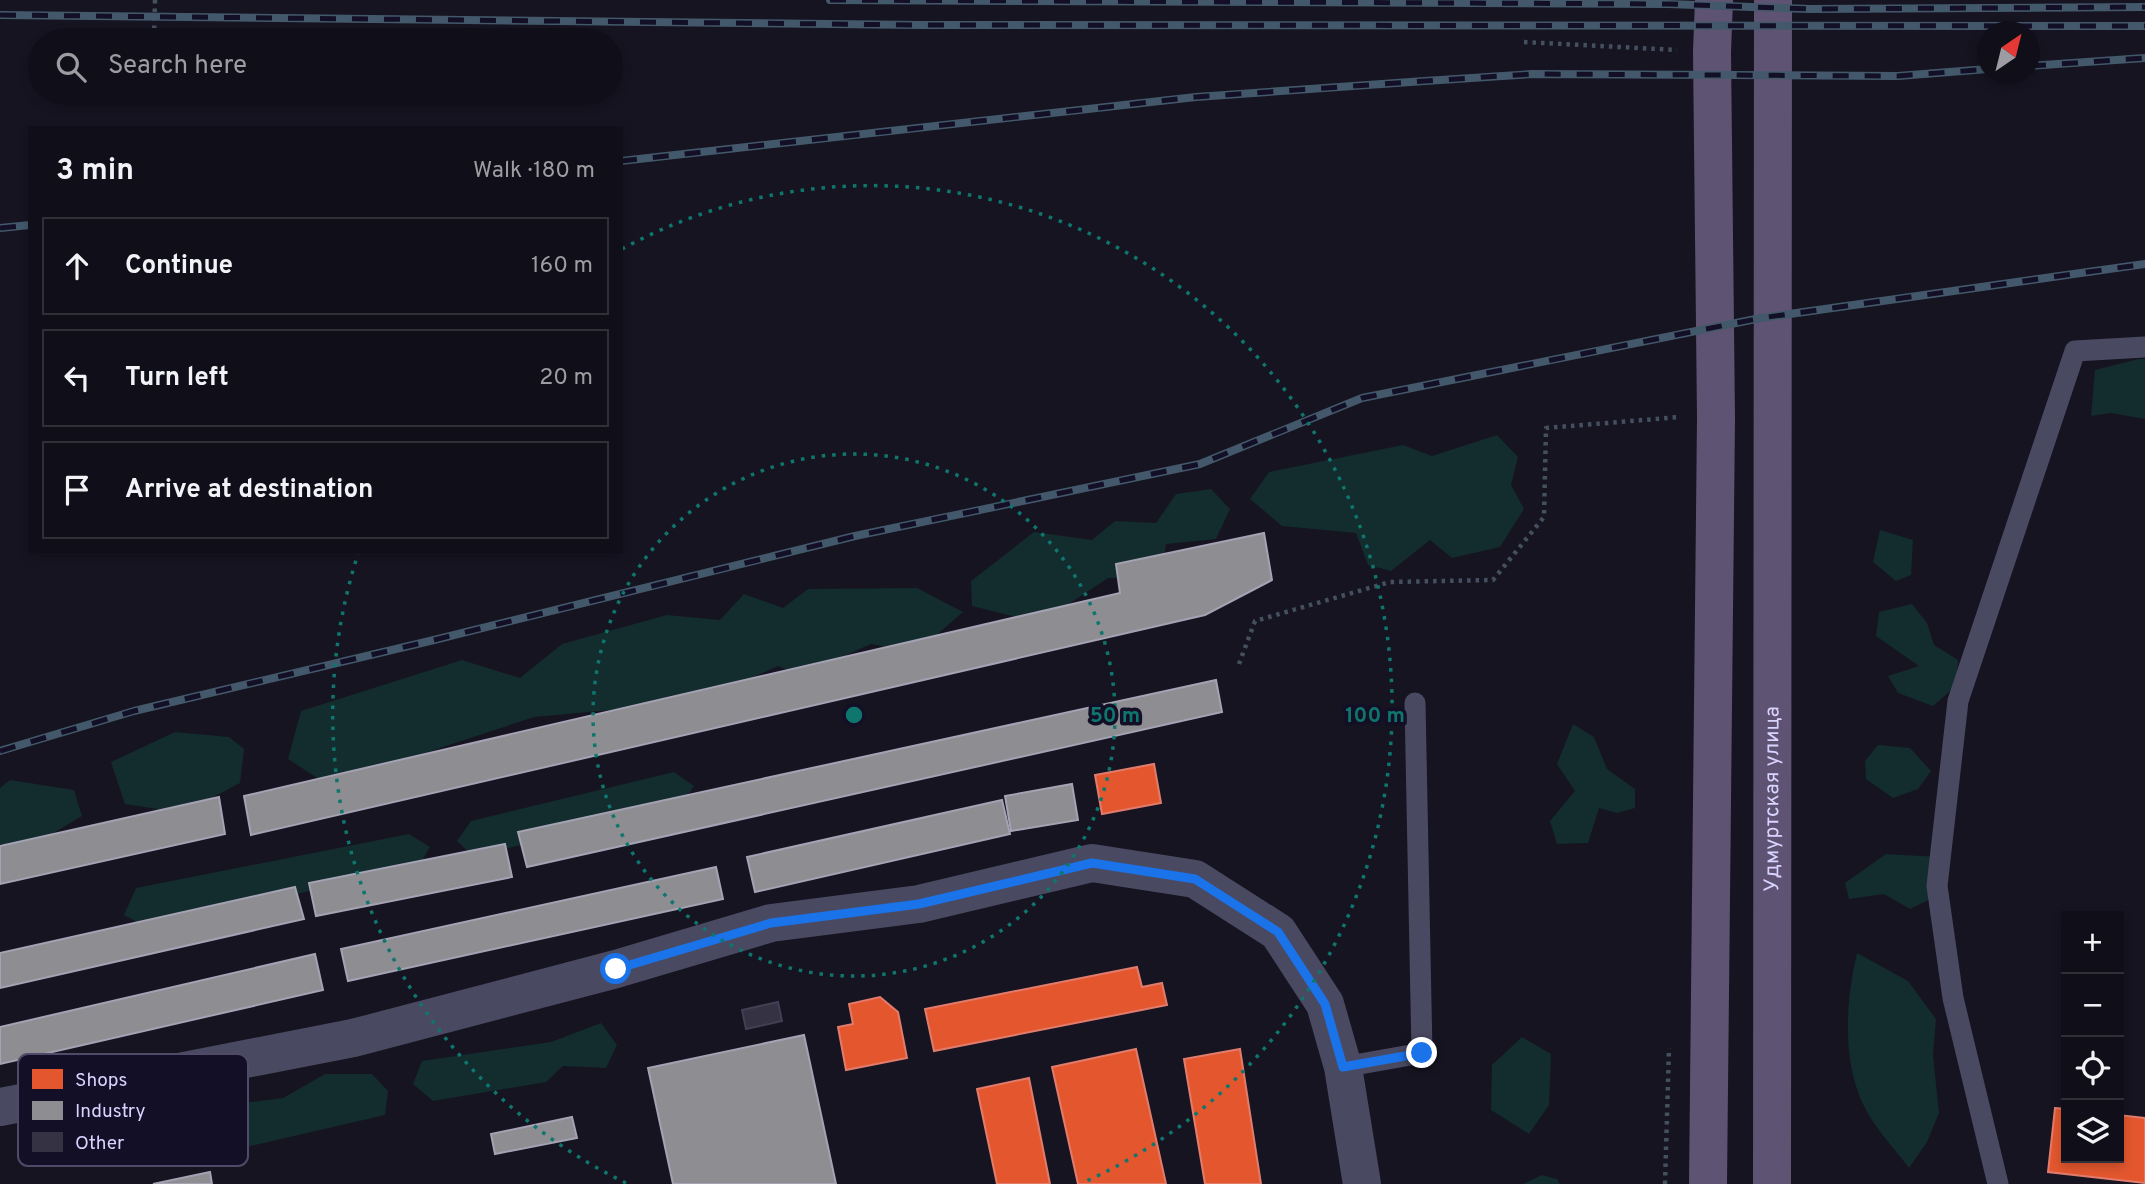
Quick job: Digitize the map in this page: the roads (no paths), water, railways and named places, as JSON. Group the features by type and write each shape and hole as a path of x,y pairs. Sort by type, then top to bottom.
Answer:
{"main road":[{"path":"1708,1184 1702,417 1714,0"},
{"name":"Удмуртская улица","path":"1772,1184 1773,0"}],"street":[{"path":"248,1059 353,1038 616,969 771,923 919,904 1092,863 1195,879 1278,932 1325,1004 1343,1067 1362,1184"},
{"path":"0,1107 18,1103"}],"lane":[{"path":"1998,1184 1953,998 1937,886 1958,701 2075,351 2145,347"},
{"path":"1343,1067 1422,1053 1415,703"}],"railway":[{"path":"830,0 1668,4 1810,9 2145,7"},
{"path":"0,15 920,25 2145,26"},
{"path":"2040,65 2145,58"},
{"path":"623,161 1196,97 1425,81 1532,74 1898,76 1977,70"},
{"path":"0,228 28,225"},
{"path":"0,751 134,711 855,536 1200,464 1362,398 1761,318 2145,264"}]}
